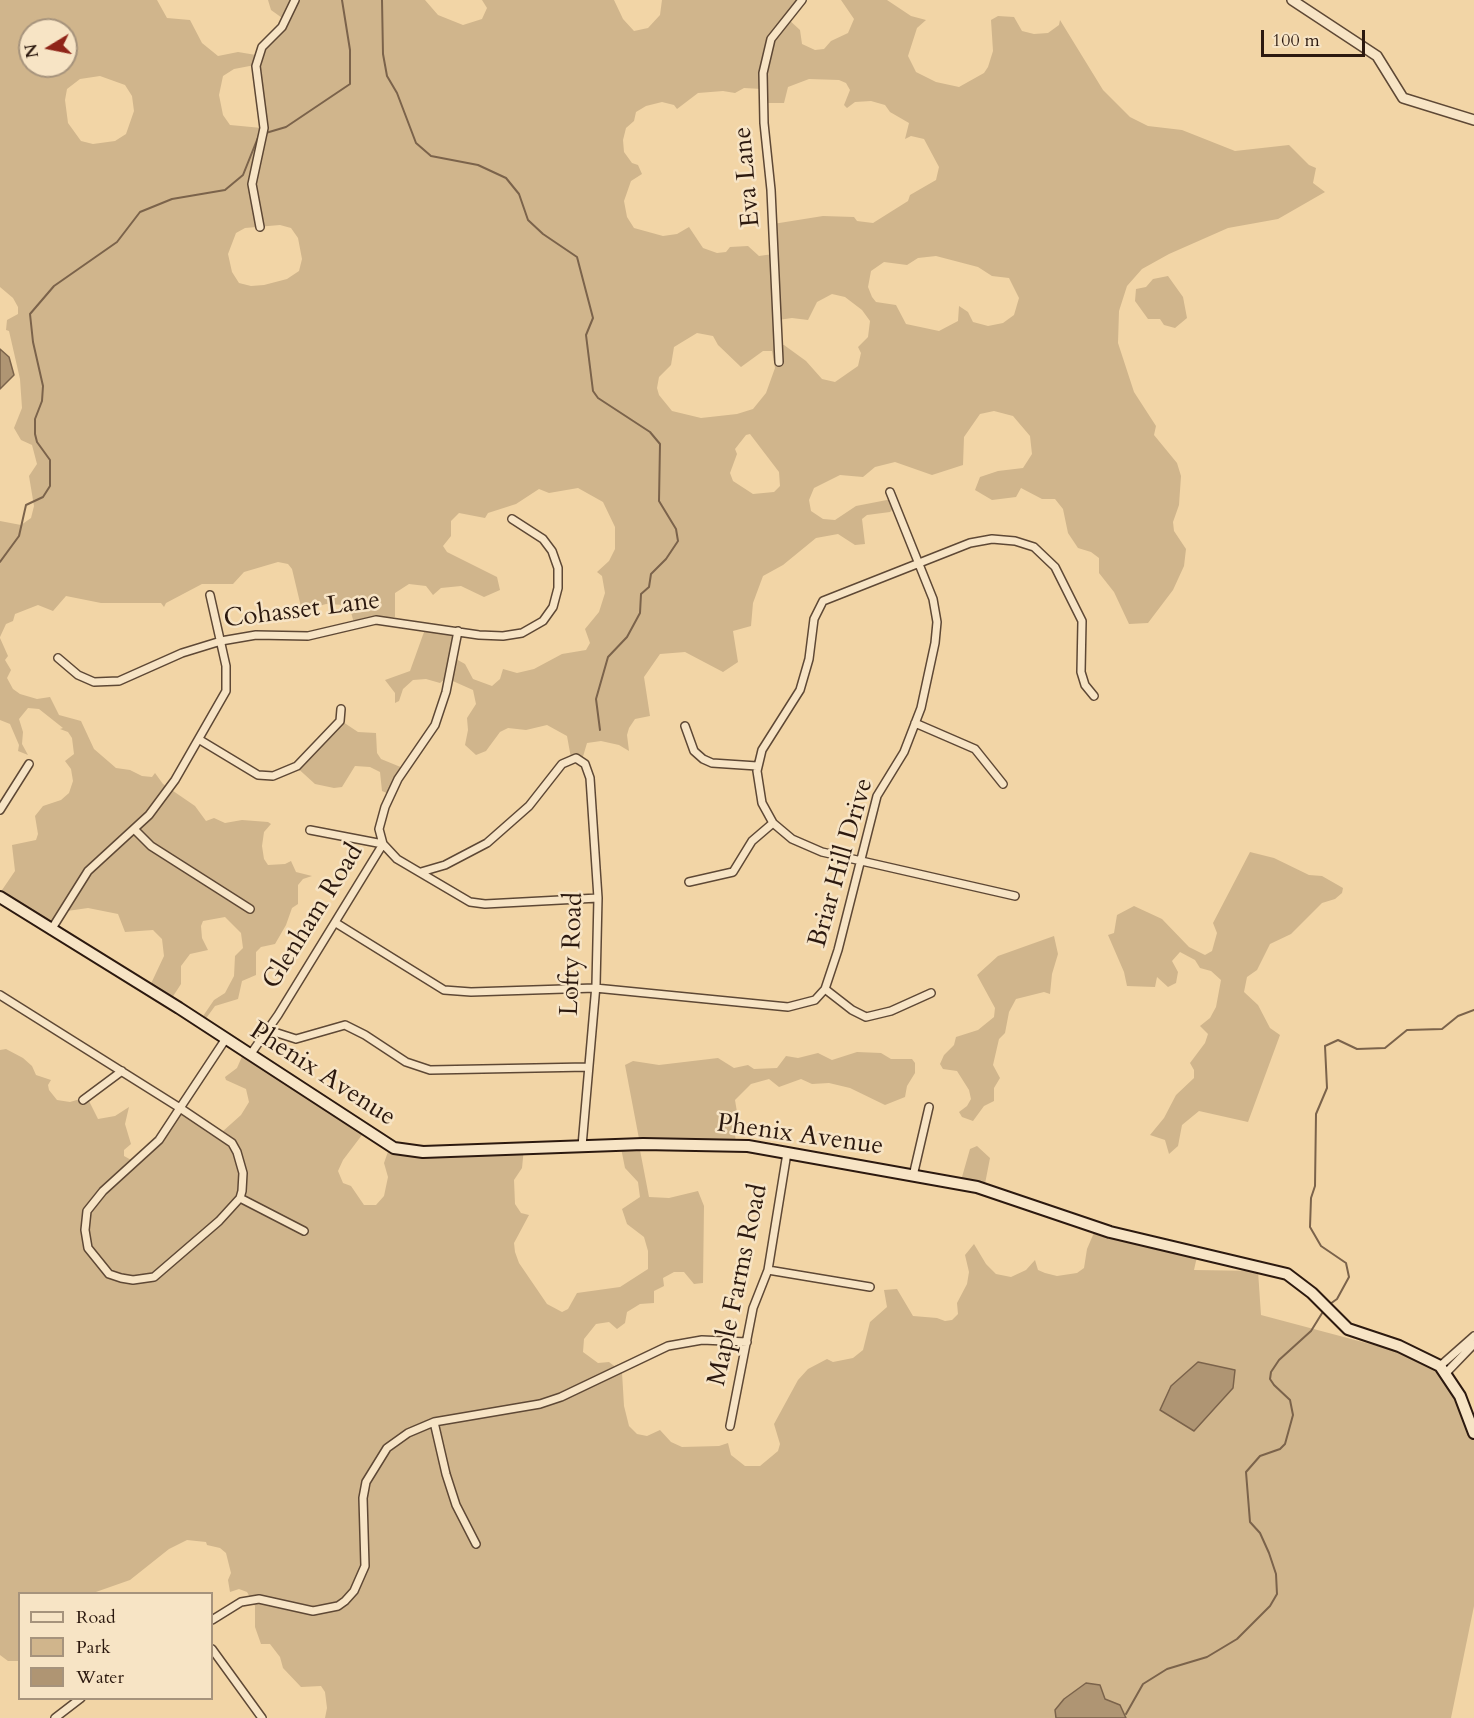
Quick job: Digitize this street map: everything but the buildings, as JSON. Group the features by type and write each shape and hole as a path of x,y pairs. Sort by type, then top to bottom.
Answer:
{"main road":[{"name":"Phenix Avenue","path":"0,897 382,1141 402,1150 423,1152 582,1146 725,1145 787,1153 977,1187 1110,1232 1275,1270 1300,1283 1352,1331 1400,1346 1443,1369"},
{"path":"1443,1369 1460,1396 1474,1433"}],"street":[{"path":"260,227 252,184 264,128 256,66 262,47 282,27 295,0"},
{"name":"Eva Lane","path":"779,362 772,201 764,123 763,73 771,39 802,0"},
{"path":"1292,0 1377,56 1403,98 1474,120"},
{"name":"Briar Hill Drive","path":"825,989 863,861 877,796 904,752 915,723 931,665 937,622 933,599 890,492"},
{"name":"Cohasset Lane","path":"58,658 78,675 94,682 119,681 182,653 221,641 256,635 308,636 376,620 503,636 522,633 543,621 553,607 558,588 558,568 552,550 543,539 512,519"},
{"path":"1015,896 918,876 822,852 800,843 773,824 759,794 757,766 769,738 800,690 809,659 814,619 823,601 970,543 992,539 1022,542 1040,551 1059,573 1082,621 1082,672 1085,685 1094,696"},
{"path":"51,930 88,871 135,830 175,780 200,740 226,691 226,666 210,595"},
{"name":"Glenham Road","path":"250,1055 336,923 383,844 379,829 385,807 398,778 435,725 446,693 458,631"},
{"path":"200,740 258,776 273,776 297,766 340,721 341,709"},
{"path":"915,723 978,751 1003,784"},
{"path":"685,726 694,750 704,759 712,763 757,766"},
{"name":"Lofty Road","path":"422,872 445,865 488,843 529,806 567,760 580,759 585,764 590,778 598,898 596,988 582,1146"},
{"path":"0,810 29,764"},
{"path":"689,882 733,872 752,841 773,824"},
{"path":"135,830 151,846 250,909"},
{"path":"310,830 383,844 397,859 422,872 456,896 485,904 598,898"},
{"path":"336,923 444,990 471,992 596,988 788,1007 811,1003 825,989 852,1010 866,1017 891,1011 931,993"},
{"path":"0,995 180,1108 232,1143 237,1152 243,1173 240,1198 219,1221 154,1277 133,1280 109,1274 88,1248 85,1230 91,1206 159,1140 180,1108 225,1040"},
{"path":"268,1030 297,1039 345,1025 365,1035 406,1062 430,1071 588,1067"},
{"path":"83,1100 122,1071"},
{"path":"913,1176 929,1107"},
{"name":"Maple Farms Road","path":"730,1426 753,1308 768,1270 787,1153"},
{"path":"240,1198 304,1231"},
{"path":"768,1270 870,1287"},
{"path":"1443,1369 1474,1336"},
{"path":"213,1619 241,1602 259,1599 313,1611 338,1606 345,1601 354,1591 365,1566 363,1498 366,1482 387,1448 408,1432 434,1422 540,1404 676,1343 702,1340 747,1342"},
{"path":"1443,1369 1474,1344"},
{"path":"434,1422 449,1484 476,1544"},
{"path":"213,1650 262,1718"},
{"path":"55,1718 78,1700"}],"green space":[{"path":"0,0 157,0 167,18 190,20 202,43 218,56 238,52 256,55 285,20 271,10 268,0 425,0 438,15 463,25 482,19 487,8 482,0 614,0 623,19 634,31 648,28 660,15 662,0 801,0 788,19 800,30 802,44 815,50 824,49 831,41 848,33 854,19 841,0 887,0 911,16 926,20 917,28 908,56 916,72 936,82 959,87 984,73 988,67 993,51 991,20 998,16 1014,17 1022,31 1034,34 1048,33 1059,25 1060,20 1103,90 1130,117 1148,126 1182,130 1235,151 1289,145 1309,165 1316,168 1313,183 1325,192 1278,219 1228,228 1169,254 1142,269 1127,286 1119,311 1118,343 1134,392 1156,426 1154,435 1177,463 1181,476 1179,505 1173,522 1174,531 1186,549 1184,566 1173,590 1148,623 1129,624 1114,592 1099,573 1099,558 1091,552 1078,548 1068,533 1063,509 1055,499 1042,499 1021,488 1016,497 992,500 975,490 980,477 998,471 1023,468 1032,454 1030,436 1013,416 994,411 980,414 964,437 963,465 932,475 895,462 875,467 863,477 840,475 814,488 809,500 811,511 823,519 835,520 856,506 892,499 895,507 890,512 867,515 862,519 865,544 855,545 838,534 816,538 783,565 763,576 753,603 751,626 733,631 738,662 723,672 685,652 660,654 644,677 650,716 635,719 629,728 627,735 629,751 619,745 601,741 587,743 582,760 571,758 567,736 547,725 526,730 508,728 500,732 486,751 476,755 465,745 468,730 467,718 476,704 473,690 446,678 440,683 426,679 413,680 403,689 399,701 395,703 395,693 385,680 410,671 424,632 435,627 458,633 456,659 465,664 473,679 492,686 500,679 503,669 517,673 534,669 562,654 586,650 590,643 585,629 599,612 605,593 602,576 597,572 609,561 615,549 615,527 603,502 578,488 549,493 539,489 516,504 488,513 485,518 459,513 451,521 451,536 443,546 447,552 497,577 500,590 484,597 461,586 441,588 433,595 426,586 409,584 395,593 395,617 354,623 350,609 345,605 326,604 302,611 292,569 288,564 278,562 244,572 233,584 202,584 166,603 164,607 161,603 101,603 66,596 53,611 38,605 15,614 13,621 6,624 0,637 0,521 21,525 31,518 34,506 29,476 37,464 32,445 21,440 14,428 22,408 20,379 9,331 6,330 7,320 18,314 18,307 13,298 0,287","holes":["255,65 262,128 230,125 223,115 219,95 223,76 234,69","100,76 125,85 132,96 134,111 126,134 115,141 93,144 81,141 68,123 65,100 67,89 80,79","809,79 839,80 846,83 850,90 844,105 847,108 855,102 871,101 885,105 890,112 909,123 905,139 911,136 924,139 939,167 936,180 910,195 908,201 873,223 857,221 854,217 823,216 773,224 773,254 759,256 748,246 730,247 726,252 717,253 703,248 689,227 677,234 663,236 634,228 627,217 624,201 631,181 642,174 638,165 632,163 624,152 623,140 626,128 634,121 636,112 646,106 662,102 674,105 677,109 698,93 723,91 735,93 744,88 762,89 763,103 784,103 788,87","280,225 291,228 298,238 302,259 299,271 287,279 264,285 251,286 239,283 232,272 228,254 236,233 245,228","936,256 978,267 992,276 1009,278 1019,298 1014,315 1003,323 988,326 973,322 968,312 959,306 958,321 939,331 906,324 896,305 876,302 868,287 871,271 884,262 907,265 918,258","832,294 845,297 862,310 870,321 868,337 858,347 861,353 858,366 835,382 822,379 806,361 784,345 779,345 778,320 792,318 808,320 817,302","697,333 713,336 718,345 741,367 763,351 772,351 775,368 766,393 753,409 737,414 701,418 672,411 659,395 657,388 659,377 671,365 674,347","750,434 779,472 780,486 774,492 753,494 733,481 730,473 737,454 735,449 746,435"]},
{"path":"1168,276 1183,297 1187,318 1175,328 1164,325 1160,319 1148,319 1135,301 1136,289 1146,287 1153,279"},
{"path":"0,638 8,656 5,660 11,670 7,678 13,689 20,694 37,699 50,697 59,715 81,721 94,749 116,768 130,770 142,776 152,777 155,773 163,784 195,806 206,821 214,818 225,823 242,820 268,822 271,824 264,832 262,846 264,859 268,865 285,864 291,861 296,872 312,876 303,879 298,885 298,904 292,908 286,925 275,944 261,947 256,952 256,975 242,981 238,999 215,1006 202,1024 199,1022 214,1000 225,993 234,976 235,956 243,948 241,933 225,917 203,921 202,938 208,950 190,954 181,966 181,984 170,1001 148,990 164,956 162,939 153,930 125,932 118,914 88,908 67,911 51,929 0,893 15,871 12,845 36,840 38,834 35,816 43,806 61,800 69,793 73,781 71,769 65,761 74,754 72,738 68,732 60,729 63,728 39,709 28,708 19,719 23,732 22,744 28,755 18,751 19,745 10,724 0,720"},
{"path":"337,718 358,732 376,733 377,753 381,759 403,768 389,794 382,791 380,772 370,767 355,766 342,787 334,788 315,784 293,764"},
{"path":"1250,852 1274,858 1309,875 1322,876 1343,888 1342,893 1335,899 1322,903 1291,934 1270,944 1257,970 1247,977 1244,992 1258,1005 1270,1028 1280,1035 1248,1122 1199,1111 1182,1125 1178,1146 1169,1154 1165,1140 1150,1135 1164,1118 1176,1095 1194,1078 1194,1070 1190,1063 1205,1043 1208,1034 1200,1026 1210,1018 1216,1007 1221,980 1211,971 1200,968 1195,960 1180,952 1172,961 1178,972 1176,983 1168,987 1157,977 1155,987 1127,986 1124,972 1108,935 1114,933 1117,915 1134,906 1162,919 1189,947 1205,955 1212,951 1217,933 1213,923"},
{"path":"1054,936 1058,954 1052,974 1050,994 1044,992 1016,999 1009,1012 1005,1033 999,1039 993,1065 1000,1078 994,1088 994,1101 984,1106 973,1121 962,1117 959,1112 967,1106 971,1099 969,1090 957,1071 943,1069 940,1064 944,1055 954,1045 956,1037 978,1030 994,1017 995,1008 977,975 998,956"},
{"path":"6,1049 23,1058 32,1066 36,1075 51,1080 48,1085 49,1090 57,1100 70,1102 87,1097 98,1119 115,1116 129,1107 125,1124 131,1144 124,1150 124,1156 133,1161 153,1148 180,1108 222,1132 241,1115 249,1102 246,1089 226,1080 225,1077 237,1068 244,1052 365,1131 343,1160 338,1171 343,1183 351,1186 364,1205 376,1205 384,1196 388,1177 384,1163 390,1146 399,1150 524,1148 522,1168 514,1180 515,1204 521,1213 529,1215 514,1243 515,1252 519,1263 547,1304 562,1312 568,1309 577,1293 620,1287 648,1269 648,1251 644,1237 627,1224 622,1209 640,1197 638,1182 625,1168 621,1148 639,1145 649,1197 669,1198 698,1191 704,1206 703,1283 694,1284 684,1272 674,1272 663,1278 664,1286 654,1291 654,1303 640,1304 627,1312 625,1323 617,1329 609,1322 596,1324 584,1339 583,1352 598,1363 609,1362 622,1372 624,1406 629,1426 637,1434 647,1436 660,1430 671,1442 682,1447 719,1446 728,1443 731,1455 745,1466 760,1466 778,1451 780,1444 774,1424 798,1380 808,1369 827,1359 833,1362 853,1358 863,1350 870,1322 887,1307 884,1290 897,1289 913,1316 952,1320 958,1314 957,1303 967,1284 969,1272 965,1255 974,1244 986,1264 996,1274 1011,1277 1026,1270 1035,1260 1038,1270 1045,1273 1057,1276 1077,1273 1084,1268 1087,1249 1096,1228 1198,1252 1194,1270 1258,1271 1261,1315 1434,1361 1474,1438 1474,1606 1451,1718 325,1718 327,1708 325,1692 321,1686 301,1687 283,1668 280,1657 270,1644 261,1644 255,1627 255,1606 247,1592 239,1589 230,1592 228,1580 231,1573 226,1553 220,1548 207,1545 206,1542 187,1540 169,1549 130,1580 96,1592 18,1592 18,1661 8,1661 0,1655 0,1050"},
{"path":"857,1052 881,1053 891,1059 912,1059 915,1063 915,1073 907,1086 905,1097 885,1105 850,1088 829,1083 812,1084 801,1079 779,1087 769,1079 751,1084 735,1100 738,1118 734,1124 736,1144 640,1144 625,1065 633,1061 659,1065 718,1058 734,1068 748,1065 754,1069 777,1068 786,1056 798,1058 818,1053 832,1060"},
{"path":"977,1146 990,1158 984,1189 960,1184 970,1149"}],"water":[{"path":"0,349 9,357 14,375 0,389"},
{"path":"1198,1362 1235,1370 1233,1388 1194,1431 1160,1410 1171,1386"},
{"path":"1086,1683 1100,1685 1105,1699 1120,1705 1126,1718 1056,1718 1055,1710 1064,1699"}],"waterway":[{"path":"0,562 19,536 26,505 43,497 50,486 50,460 37,442 35,434 35,419 42,401 43,386 33,342 30,314 54,286 117,242 140,212 172,199 225,190 243,175 259,135 286,127 350,84 350,50 342,0"},
{"path":"382,0 383,54 387,76 397,93 416,143 431,156 478,165 506,178 519,194 528,220 543,234 577,257 593,318 586,335 593,391 598,398 650,432 660,444 659,501 676,529 678,541 666,559 651,574 649,587 641,594 640,613 627,637 608,657 596,699 600,730"},
{"path":"1330,1304 1337,1299 1349,1277 1346,1263 1321,1246 1310,1227 1311,1198 1315,1186 1316,1114 1327,1088 1325,1046 1338,1040 1357,1049 1385,1048 1407,1030 1442,1029 1458,1016 1474,1010"},
{"path":"1126,1714 1143,1684 1167,1669 1207,1657 1237,1639 1270,1606 1277,1594 1276,1574 1269,1553 1260,1533 1250,1522 1246,1472 1260,1456 1280,1449 1285,1444 1293,1415 1290,1400 1274,1385 1270,1379 1271,1372 1279,1360 1311,1331 1324,1310"}]}
